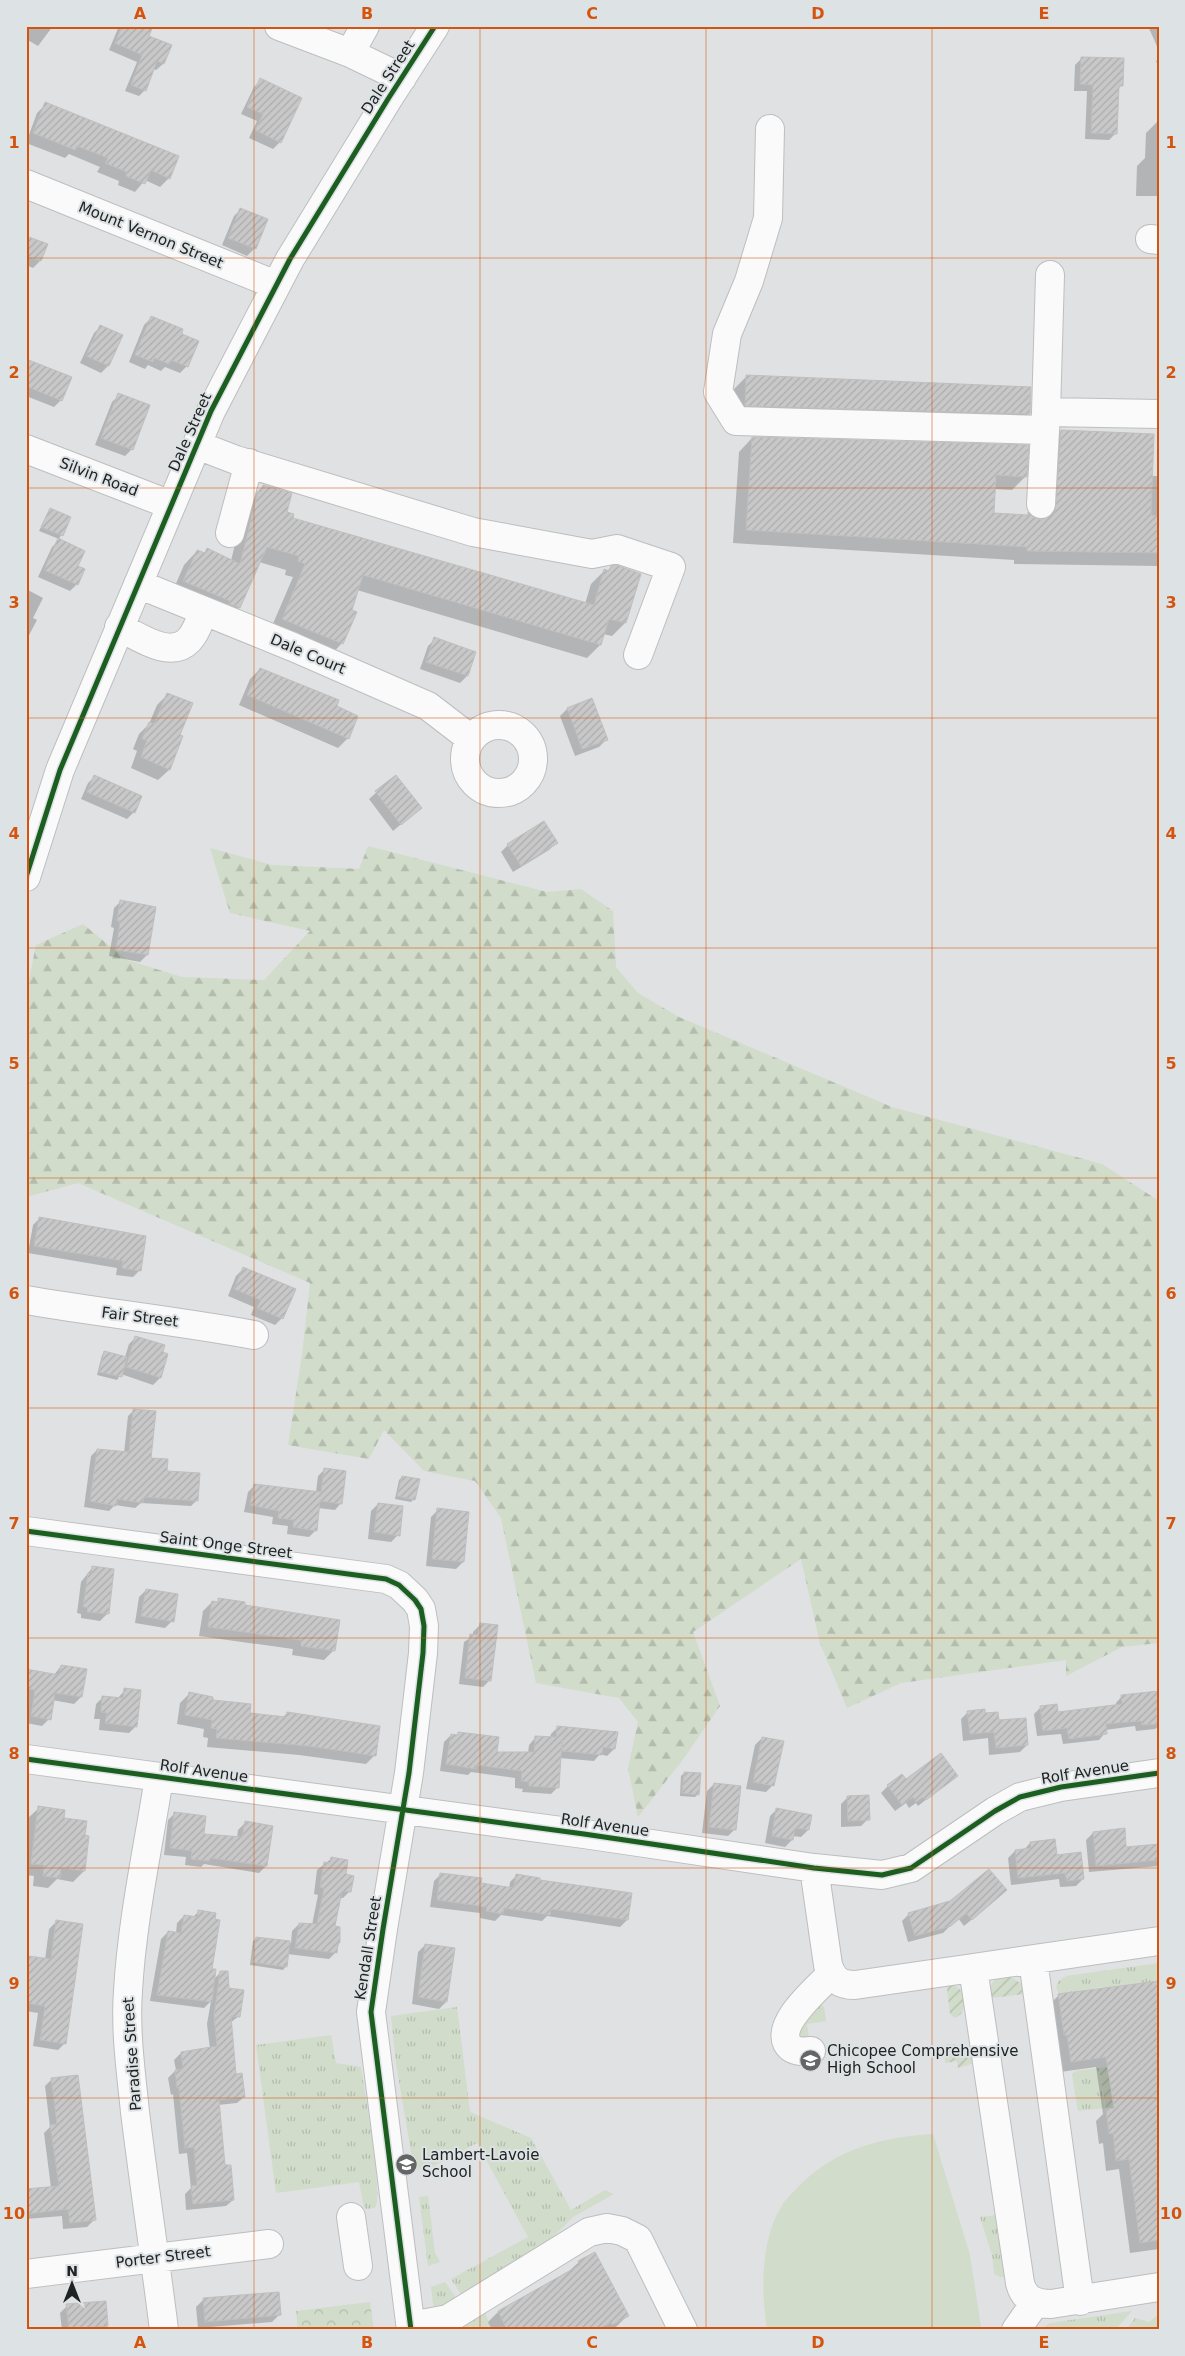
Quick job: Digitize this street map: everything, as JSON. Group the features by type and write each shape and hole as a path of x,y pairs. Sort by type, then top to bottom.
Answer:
{"street":[{"path":"279,26 350,53 402,78"},
{"path":"350,53 365,26"},
{"name":"Dale Street","path":"26,877 58,775 211,412 290,260 435,26"},
{"path":"770,129 768,218 748,281 727,334 718,392 736,421 1046,421 1159,414"},
{"name":"Mount Vernon Street","path":"26,184 276,285"},
{"path":"1041,504 1046,421 1050,275"},
{"path":"197,445 249,463 473,532 592,554 617,549 671,568 638,655"},
{"name":"Silvin Road","path":"26,449 171,505"},
{"path":"230,532 249,463"},
{"name":"Dale Court","path":"138,584 428,706 471,739"},
{"path":"119,627 158,646 175,647 189,640 204,611"},
{"name":"Fair Street","path":"26,1300 103,1313 189,1323 254,1336"},
{"name":"Saint Onge Street","path":"26,1530 141,1548 386,1579 399,1585 416,1601"},
{"name":"Kendall Street","path":"411,2328 371,2012 382,1929 404,1810 423,1653 423,1617 416,1601"},
{"name":"Rolf Avenue","path":"26,1759 865,1874 899,1872 924,1860 995,1811 1020,1797 1054,1788 1159,1773"},
{"name":"Paradise Street","path":"159,1778 136,1919 128,1992 128,2032 144,2190 156,2258 164,2330"},
{"path":"814,1868 831,1974 844,1985 855,1985 1159,1941"},
{"path":"1033,1960 1080,2300"},
{"path":"973,1968 1020,2283 1025,2295 1036,2303 1051,2304 1159,2287"},
{"path":"811,2051 799,2052 790,2046 785,2036 786,2024 831,1974"},
{"path":"351,2217 358,2266"},
{"path":"411,2328 448,2319 589,2232 607,2228 622,2231 638,2239 683,2330"},
{"name":"Porter Street","path":"26,2274 269,2244"},
{"path":"1016,2330 1036,2303"}],"green space":[{"path":"368,846 547,892 581,889 613,911 616,967 638,993 679,1017 892,1107 1102,1164 1159,1201 1159,1643 1122,1647 1066,1676 1066,1660 901,1683 847,1708 820,1643 801,1559 693,1632 720,1706 684,1758 638,1817 628,1768 638,1722 619,1698 536,1683 501,1518 475,1481 424,1471 384,1430 369,1459 288,1445 302,1355 310,1283 78,1183 26,1197 26,995 36,945 83,924 127,960 182,977 264,980 310,931 230,913 210,848 272,865 359,869"},
{"path":"1159,1963 1159,1981 1059,1994 1056,1987 1058,1982 1066,1976"},
{"path":"1009,1976 1022,1984 1023,1994 991,1998 990,1993 994,1982"},
{"path":"953,1985 960,1989 966,2003 961,2014 955,2018 950,2014 947,1990 948,1986"},
{"path":"820,2003 824,2007 826,2021 807,2024 809,2038 800,2041 794,2027"},
{"path":"457,2007 470,2112 531,2138 571,2210 605,2190 614,2194 573,2217 545,2245 464,2299 451,2279 528,2237 477,2143 428,2169 414,2170 396,2063 391,2016"},
{"path":"331,2035 336,2063 361,2067 377,2183 375,2208 366,2209 364,2207 359,2182 276,2193 256,2045"},
{"path":"947,2044 964,2048 971,2054 974,2063 958,2068 957,2061 945,2063 944,2048"},
{"path":"1108,2067 1114,2108 1106,2109 1099,2068"},
{"path":"1099,2068 1105,2108 1078,2111 1072,2074 1076,2071"},
{"path":"933,2134 970,2255 981,2327 979,2330 767,2330 763,2280 764,2263 771,2230 785,2201 815,2172 830,2161 846,2153 897,2138"},
{"path":"428,2196 435,2253 440,2262 428,2266 419,2197"},
{"path":"997,2215 1006,2277 994,2274 992,2255 980,2217"},
{"path":"445,2282 459,2302 434,2311 431,2287"},
{"path":"370,2302 374,2330 298,2330 296,2311"},
{"path":"484,2308 491,2330 447,2330"},
{"path":"1132,2311 1115,2330 1040,2330 1050,2323"},
{"path":"1159,2314 1159,2330 1126,2330 1135,2318 1149,2322"}],"building":[{"path":"122,26 153,26 149,36 172,45 164,64 157,61 146,91 131,85 142,55 115,43"},
{"path":"1081,57 1124,58 1123,86 1119,86 1117,134 1091,133 1093,85 1080,84"},
{"path":"260,78 302,98 281,143 255,130 263,114 247,107"},
{"path":"45,102 179,156 170,179 151,170 145,184 126,176 127,172 105,163 108,158 77,146 75,150 33,133"},
{"path":"240,208 268,219 256,249 228,238"},
{"path":"26,236 48,244 41,261 26,256"},
{"path":"151,316 183,329 182,334 199,341 188,367 171,360 169,364 154,358 153,362 135,355"},
{"path":"100,325 123,335 109,366 86,356"},
{"path":"26,359 72,377 62,401 26,386"},
{"path":"746,375 1031,387 1030,414 745,406"},
{"path":"118,393 150,405 133,450 101,438"},
{"path":"1061,430 1154,434 1151,515 1159,516 1159,553 1027,551 1027,547 746,530 752,437 1029,445 1027,477 996,475 994,513 1028,515 1028,512 1033,517 1041,520 1055,513"},
{"path":"263,485 292,493 287,512 294,514 293,518 594,605 604,569 609,571 611,566 616,565 641,574 626,623 609,619 601,645 363,575 352,610 357,612 343,644 282,619 305,564 298,561 299,556 267,547 240,608 229,604 230,601 183,581 197,550 205,553 207,548 240,564 258,491 261,492"},
{"path":"50,508 71,517 63,536 41,527"},
{"path":"58,538 85,551 78,566 85,569 78,585 44,570"},
{"path":"434,637 476,652 468,676 426,662"},
{"path":"260,668 339,700 337,706 358,716 349,739 247,695"},
{"path":"167,693 193,703 180,735 183,736 170,770 141,757 147,740 142,739 149,722 154,724"},
{"path":"592,698 608,740 582,749 567,708"},
{"path":"94,775 142,796 135,813 87,792"},
{"path":"396,775 422,808 401,825 375,791"},
{"path":"544,821 558,843 521,866 507,844"},
{"path":"120,900 156,907 148,955 116,950 120,921 117,921"},
{"path":"39,1217 146,1236 141,1271 122,1268 123,1261 34,1246"},
{"path":"243,1267 296,1289 283,1319 257,1308 261,1300 234,1289"},
{"path":"135,1336 165,1345 163,1352 168,1354 161,1378 126,1367"},
{"path":"104,1351 127,1357 122,1377 99,1372"},
{"path":"133,1409 156,1411 151,1458 168,1459 167,1471 200,1473 198,1501 144,1497 143,1503 117,1499 116,1506 90,1501 97,1449 129,1452"},
{"path":"324,1468 346,1471 342,1504 320,1501 317,1531 293,1527 294,1520 278,1518 279,1511 250,1505 254,1484 321,1492"},
{"path":"402,1476 420,1479 415,1500 397,1496"},
{"path":"378,1503 403,1506 400,1536 374,1532"},
{"path":"437,1508 469,1512 464,1562 432,1559"},
{"path":"92,1566 114,1569 109,1614 87,1612 88,1607 83,1607 88,1573 91,1574"},
{"path":"146,1589 178,1594 174,1622 141,1616"},
{"path":"218,1598 245,1602 245,1605 340,1620 335,1651 301,1646 301,1640 208,1627 212,1601 218,1602"},
{"path":"480,1623 498,1625 491,1681 465,1678 470,1634 478,1635"},
{"path":"61,1665 87,1669 82,1697 55,1693 51,1720 31,1716 35,1690 26,1688 26,1669 59,1675"},
{"path":"124,1688 141,1690 137,1727 105,1723 107,1713 101,1712 102,1696 123,1698"},
{"path":"1159,1691 1159,1724 1142,1725 1141,1721 1106,1724 1107,1734 1069,1739 1067,1728 1043,1731 1040,1706 1057,1704 1058,1712 1122,1704 1121,1695"},
{"path":"189,1692 213,1697 213,1700 251,1704 250,1713 286,1717 287,1712 380,1726 376,1756 308,1746 216,1738 217,1729 211,1728 212,1720 185,1715"},
{"path":"985,1709 985,1713 998,1712 999,1720 1026,1718 1028,1745 996,1748 994,1732 970,1734 967,1711"},
{"path":"557,1726 618,1732 615,1749 603,1747 602,1755 562,1751 562,1740 559,1788 529,1786 529,1782 521,1781 522,1771 477,1765 476,1769 446,1764 451,1734 458,1735 458,1732 499,1737 497,1752 534,1752 535,1736 556,1737"},
{"path":"762,1737 784,1741 774,1786 753,1782"},
{"path":"941,1753 958,1776 926,1800 923,1797 916,1802 913,1797 902,1805 887,1785 902,1774 906,1779"},
{"path":"684,1772 701,1773 699,1795 682,1793"},
{"path":"714,1783 741,1786 736,1830 709,1827"},
{"path":"869,1795 870,1820 848,1821 847,1796"},
{"path":"38,1806 65,1810 64,1818 87,1821 85,1835 89,1836 85,1871 61,1868 60,1878 43,1876 44,1865 31,1864"},
{"path":"776,1808 812,1815 809,1830 795,1828 793,1840 772,1836"},
{"path":"174,1812 206,1816 204,1834 242,1837 245,1821 273,1826 267,1866 210,1858 209,1861 191,1859 192,1851 170,1848"},
{"path":"1125,1828 1126,1847 1159,1844 1159,1860 1096,1866 1093,1832"},
{"path":"1055,1839 1057,1855 1081,1852 1084,1879 1067,1881 1065,1873 1018,1878 1015,1850 1031,1848 1030,1842"},
{"path":"331,1857 348,1860 346,1874 354,1876 351,1892 342,1891 335,1926 340,1927 340,1943 338,1943 337,1953 295,1948 299,1923 317,1924 324,1888 320,1887 324,1862 330,1863"},
{"path":"989,1869 1007,1890 972,1920 966,1913 951,1926 915,1936 908,1913 950,1901"},
{"path":"440,1873 482,1878 481,1883 514,1888 516,1874 540,1878 540,1880 632,1893 628,1920 551,1909 550,1915 504,1908 503,1914 486,1911 487,1907 437,1900"},
{"path":"198,1910 216,1913 215,1919 220,1920 212,1969 216,1969 212,2002 157,1995 168,1931 181,1933 184,1915 197,1917"},
{"path":"56,1920 83,1924 66,2044 40,2040 45,2006 26,2003 28,1956 51,1959"},
{"path":"256,1937 290,1941 287,1967 252,1962"},
{"path":"425,1944 455,1948 447,2002 418,1997"},
{"path":"220,1971 228,1971 229,1988 244,1990 240,2017 231,2016 236,2074 242,2073 245,2097 219,2100 225,2165 231,2165 234,2200 193,2204 191,2186 197,2185 194,2147 185,2148 179,2088 177,2088 175,2070 183,2069 181,2052 217,2046 214,2016"},
{"path":"1159,1981 1159,2240 1140,2243 1129,2159 1116,2161 1113,2133 1109,2134 1106,2109 1114,2108 1106,2057 1071,2062 1067,2035 1064,2035 1058,1994"},
{"path":"78,2075 96,2220 70,2223 68,2209 26,2214 26,2189 59,2186 50,2125 57,2124 51,2078"},
{"path":"595,2252 629,2316 612,2325 611,2322 597,2330 507,2330 498,2311 580,2265 578,2261"},
{"path":"279,2292 281,2315 205,2322 203,2298"},
{"path":"106,2301 108,2326 69,2329 66,2304"}],"cycle path":[{"path":"26,877 60,770 211,411 290,259 435,26"},
{"path":"26,1531 386,1579 399,1585 415,1600 421,1609 424,1626 423,1653 409,1773 371,2012 411,2330"},
{"path":"26,1759 584,1834 814,1868 882,1875 911,1868 995,1811 1020,1797 1061,1787 1159,1773"}],"place":[{"name":"Chicopee Comprehensive High School","path":"811,2060"},
{"name":"Lambert-Lavoie School","path":"406,2164"}]}
